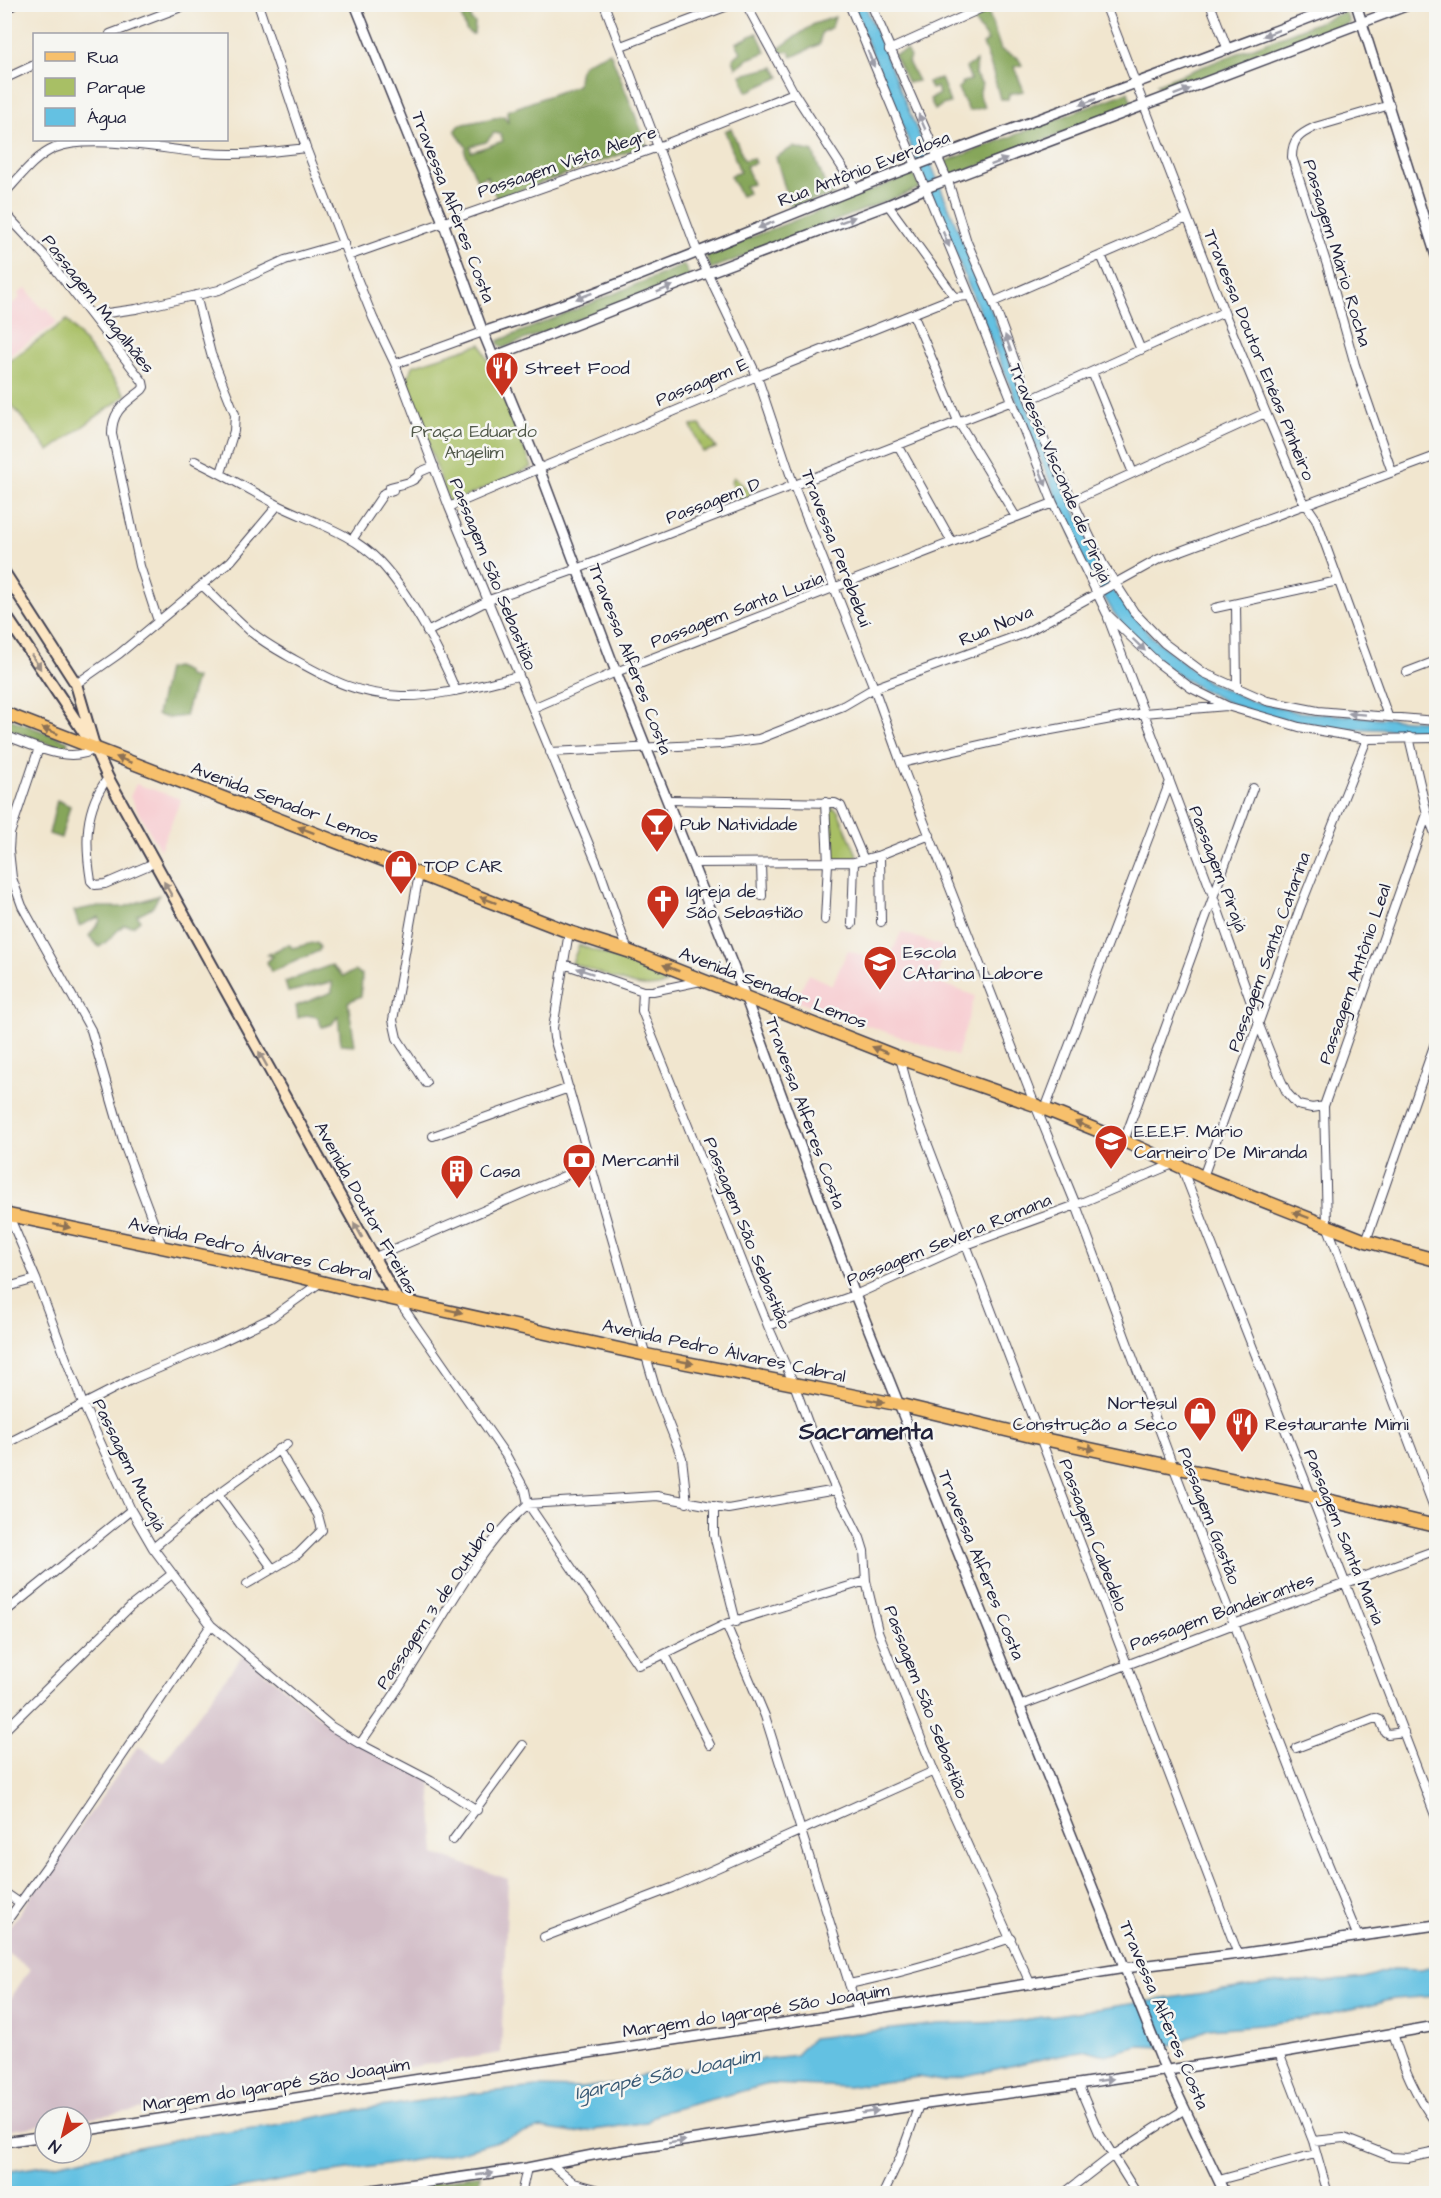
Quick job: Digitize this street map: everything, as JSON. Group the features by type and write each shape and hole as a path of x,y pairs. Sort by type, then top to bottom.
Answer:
{"main road":[{"path":"4,7 12,4"},
{"name":"Avenida Doutor Freitas","path":"4,572 76,684 95,749 108,778 397,1299"},
{"name":"Avenida Doutor Freitas","path":"4,613 95,749"},
{"name":"Avenida Senador Lemos","path":"4,713 569,932 628,951 745,996 900,1058 1040,1107 1124,1141 1203,1177 1366,1241 1437,1260"},
{"name":"Avenida Pedro Álvares Cabral","path":"6,1211 646,1355 900,1406 1437,1526"}],"street":[{"path":"113,33 189,4"},
{"name":"Passagem São Sebastião","path":"258,4 306,148 348,256 373,318 395,364 449,507 600,871 628,951"},
{"name":"Travessa Alferes Costa","path":"355,4 443,222 483,332 745,996 855,1295 1164,2066 1225,2193"},
{"name":"Travessa Perebebuí","path":"604,4 698,253 757,375 794,486 874,688 901,763 1040,1107"},
{"path":"621,46 734,4"},
{"path":"746,4 794,93 855,189"},
{"name":"Travessa Visconde de Pirajá","path":"849,4 1053,503 1107,614 1158,663 1191,688 1227,706 1299,727 1367,739 1437,738"},
{"name":"Travessa Visconde de Pirajá","path":"871,4 889,51 937,159 1046,445 1113,584 1134,612 1164,643 1204,674 1267,701 1318,711 1437,721"},
{"path":"889,51 991,4"},
{"name":"Travessa Doutor Enéas Pinheiro","path":"1105,4 1134,85 1265,413 1306,506 1316,519 1388,716"},
{"path":"1209,4 1228,50"},
{"name":"Rua Antônio Everdosa","path":"395,364 698,253 855,189 1345,4"},
{"path":"1356,4 1437,256"},
{"path":"493,357 888,205 925,188 946,182 1412,4"},
{"path":"4,79 33,65"},
{"name":"Passagem Vista Alegre","path":"348,256 658,147 794,93"},
{"name":"Passagem Mário Rocha","path":"1390,105 1304,132 1292,145 1292,157 1327,265 1355,365 1392,472"},
{"path":"4,194 41,155 56,147 77,143 108,142 233,154 262,154 306,148"},
{"path":"888,205 955,297"},
{"name":"Passagem Magalhães","path":"4,212 46,257 93,315 144,385 142,390 118,410 114,418 112,434 140,566 158,621"},
{"path":"993,302 1187,218"},
{"path":"93,315 136,309 219,290 285,260 344,243"},
{"path":"1101,255 1141,350"},
{"path":"196,295 211,354 235,414 234,430 221,473"},
{"name":"Passagem E","path":"449,507 757,375 955,297 970,296"},
{"path":"1029,400 1224,312"},
{"path":"913,314 958,422 1016,518"},
{"path":"1092,372 1134,473"},
{"name":"Passagem D","path":"427,632 489,600 577,569 1012,400"},
{"path":"1072,501 1265,413"},
{"path":"898,446 952,542"},
{"name":"Rua Nova","path":"550,752 721,744 759,739 843,706 874,688 1025,633 1169,555 1437,456"},
{"path":"195,461 278,505 352,540 378,560 397,583 427,632 445,663 456,691"},
{"path":"352,540 384,494 393,490 390,487 413,481 419,477 420,472 434,466"},
{"name":"Passagem Santa Luzia","path":"533,708 616,672 1053,503"},
{"path":"76,684 119,654 231,561 278,505"},
{"path":"1215,608 1338,581"},
{"path":"202,585 250,631 280,652 330,680 375,694 404,696 456,691 518,676"},
{"path":"1236,604 1237,688"},
{"name":"Passagem Pirajá","path":"1107,614 1213,896 1258,1025 1280,1078 1293,1100 1304,1107 1324,1106"},
{"path":"1407,672 1437,661"},
{"path":"901,763 1023,735 1144,713 1227,706"},
{"path":"4,735 39,748 78,756 95,749"},
{"path":"1409,737 1427,814 1437,836"},
{"name":"Passagem Santa Catarina","path":"1203,1177 1300,908 1367,739"},
{"path":"39,748 10,834 12,878 22,906 91,1030 125,1147 163,1248"},
{"path":"108,778 97,796 89,817 87,836 91,880 95,885 105,884 154,863"},
{"path":"1040,1107 1170,784"},
{"path":"1124,1141 1253,788"},
{"path":"668,800 836,803 841,806 864,860"},
{"path":"825,802 828,863 825,920"},
{"name":"Passagem Antônio Leal","path":"1427,814 1324,1106 1327,1226 1437,1513"},
{"path":"692,863 854,862 880,855 930,834"},
{"path":"880,855 881,922"},
{"path":"852,924 854,862"},
{"path":"761,864 762,896"},
{"path":"419,873 393,1020 397,1038 426,1083"},
{"path":"569,932 553,1028 558,1054 592,1164 657,1394 682,1458 687,1503"},
{"path":"564,964 642,991 703,981"},
{"name":"Passagem São Sebastião","path":"642,991 642,1011 768,1326 794,1384 814,1439 860,1538 864,1551 866,1581 878,1631 934,1771 1031,1985"},
{"path":"1366,1241 1437,1040"},
{"name":"Passagem Cabedelo","path":"900,1058 913,1106 1238,1954"},
{"path":"433,1136 569,1088"},
{"name":"Passagem Gastão","path":"1040,1107 1173,1466 1358,1937"},
{"path":"373,1258 592,1164"},
{"name":"Passagem Severa Romana","path":"768,1326 855,1295 966,1245 1177,1166"},
{"name":"Passagem Santa Maria","path":"1177,1166 1347,1582 1437,1818"},
{"name":"Passagem Mucajá","path":"6,1211 36,1279 83,1404 131,1510 153,1548 211,1625 332,1727 430,1781 477,1810"},
{"path":"4,1288 36,1279"},
{"path":"4,1445 133,1379 271,1318 321,1282"},
{"name":"Avenida Doutor Freitas","path":"397,1299 507,1457 525,1490 528,1504 638,1665 664,1654"},
{"path":"153,1548 218,1494 287,1444"},
{"path":"247,1584 310,1544 322,1530 320,1521 278,1449"},
{"path":"528,1504 657,1496 728,1509 836,1490"},
{"path":"218,1494 273,1569"},
{"name":"Passagem 3 de Outubro","path":"360,1744 484,1554 514,1516 528,1504"},
{"path":"714,1506 714,1535 736,1622"},
{"path":"4,1614 131,1510"},
{"name":"Passagem Bandeirantes","path":"1019,1706 1437,1550"},
{"path":"4,1731 130,1607 172,1574"},
{"path":"710,1745 664,1654 726,1624 866,1581"},
{"path":"726,1624 765,1716 858,2012"},
{"path":"4,1925 211,1625"},
{"path":"1296,1748 1375,1718 1382,1722 1385,1732 1389,1734 1404,1732"},
{"path":"453,1840 523,1745"},
{"path":"544,1937 672,1888 934,1771"},
{"path":"4,1892 20,1903"},
{"name":"Margem do Igarapé São Joaquim","path":"93,2129 1437,1925"},
{"path":"849,1984 928,1965 1011,1938"},
{"path":"344,2193 527,2168 919,2105 1078,2084 1164,2066 1279,2053 1437,2026"},
{"path":"1393,2032 1410,2084 1437,2123"},
{"path":"1279,2053 1313,2141 1328,2193"},
{"path":"1078,2084 1099,2133 1137,2193"},
{"path":"883,2193 900,2158 919,2105"},
{"path":"1063,2193 1112,2156 1185,2109"},
{"path":"4,2142 33,2138"},
{"path":"1313,2141 1344,2138 1392,2157 1408,2158 1437,2152"},
{"path":"1219,2180 1315,2154"},
{"path":"551,2163 573,2183 614,2193"},
{"path":"521,2193 527,2168"}],"shaded area":[{"path":"26,288 43,310 47,307 57,323 5,358 5,309 20,298 18,294"},
{"path":"136,784 181,799 160,850 130,797"},
{"name":"Escola CAtarina Labore","path":"901,932 942,946 938,982 975,996 957,1056 795,1001 808,974 832,985 848,950 886,965"},
{"path":"243,1655 332,1727 430,1777 435,1854 508,1879 501,2053 93,2117 93,2105 33,2105 33,2127 5,2131 5,2007 30,1969 5,1951 5,1933 138,1746 163,1762"}],"green space":[{"path":"458,5 469,5 467,8 471,12 471,20 475,23 474,34 466,30"},
{"path":"988,11 1001,50 1018,58 1022,65 1014,67 1024,91 1009,94 1008,99 1000,99 983,44 988,41 972,18"},
{"path":"1345,12 1350,23 1165,93 1157,84"},
{"path":"835,17 832,27 821,33 820,44 792,57 789,51 780,53 778,49 814,24"},
{"path":"757,33 766,52 748,59 736,68 733,59 741,52 736,43"},
{"path":"906,50 910,57 908,62 918,81 908,83 894,55"},
{"path":"610,52 647,145 497,199 487,176 477,180 465,152 466,147 455,130 459,125 504,116 508,123 507,111 578,85 580,70 586,62","holes":["494,133 500,134 503,141 471,152 470,146 486,142"]},
{"path":"976,61 975,75 982,84 979,95 985,107 969,111 958,89 963,82 971,80 966,68"},
{"path":"774,67 780,77 747,92 741,75"},
{"path":"941,78 950,103 935,110 930,99 939,94 937,87 931,89 928,82"},
{"path":"1128,92 1133,106 950,177 944,162"},
{"path":"731,128 744,160 753,158 755,163 746,166 753,184 745,186 748,193 741,196 730,176 740,172 725,131"},
{"path":"793,147 813,152 827,190 832,189 834,195 790,206 776,157"},
{"path":"913,174 920,188 711,269 706,255"},
{"path":"684,265 690,277 503,348 498,344 498,341"},
{"path":"67,320 126,395 49,451 5,397 5,364"},
{"name":"Praça Eduardo Angelim","path":"481,344 532,467 449,504 407,381 412,366"},
{"path":"700,425 716,448 703,452 691,426"},
{"path":"734,477 754,496 741,505 731,481"},
{"path":"175,667 185,671 188,676 196,678 185,716 169,718 157,715 167,669"},
{"path":"5,717 68,741 66,746 61,748 5,728"},
{"path":"57,800 70,806 61,838 49,834"},
{"path":"826,804 838,811 857,855 855,859 831,860"},
{"path":"159,895 153,907 137,915 140,920 133,926 124,925 99,947 89,936 100,921 99,917 79,926 74,911 92,907 124,907"},
{"path":"317,942 319,951 271,972 267,962 273,956 267,955 283,946 290,945 292,948"},
{"path":"579,945 676,979 649,987 615,979 572,963"},
{"path":"331,965 343,976 355,971 362,975 361,996 348,1002 355,1045 341,1044 338,1016 332,1024 322,1027 317,1017 306,1015 298,1018 296,1006 332,992 332,982 288,992 285,982"},
{"path":"480,2174 478,2193 385,2193"}],"water":[{"path":"852,5 865,5 989,304 1025,402 1110,587 1151,636 1208,682 1252,701 1297,712 1436,722 1436,731 1334,728 1257,715 1199,688 1166,667 1127,630 1113,612 1083,561"},
{"name":"Igarapé São Joaquim","path":"1436,1966 1436,1996 1394,1999 1317,2017 1208,2029 1167,2047 1138,2046 1105,2055 1087,2050 942,2081 918,2077 849,2087 769,2084 659,2113 647,2122 574,2133 541,2128 460,2152 311,2175 214,2193 5,2194 5,2172 50,2165 93,2165 93,2156 198,2135 469,2094 537,2087 581,2088 619,2084 647,2074 796,2055 812,2038 938,2024 1010,2022 1277,1982 1323,1982 1364,1978 1392,1969 1421,1970"}],"place":[{"name":"Street Food","path":"502,397"},
{"name":"Pub Natividade","path":"657,853"},
{"name":"TOP CAR","path":"401,895"},
{"name":"Igreja de São Sebastião","path":"663,930"},
{"name":"Escola CAtarina Labore","path":"880,991"},
{"name":"E.E.E.F. Mário Carneiro De Miranda","path":"1111,1170"},
{"name":"Mercantil","path":"579,1189"},
{"name":"Casa","path":"457,1200"},
{"name":"Nortesul Construção a Seco","path":"1200,1442"},
{"name":"Restaurante Mimi","path":"1242,1453"}],"district":[{"name":"Sacramenta","path":"866,1432"}]}
